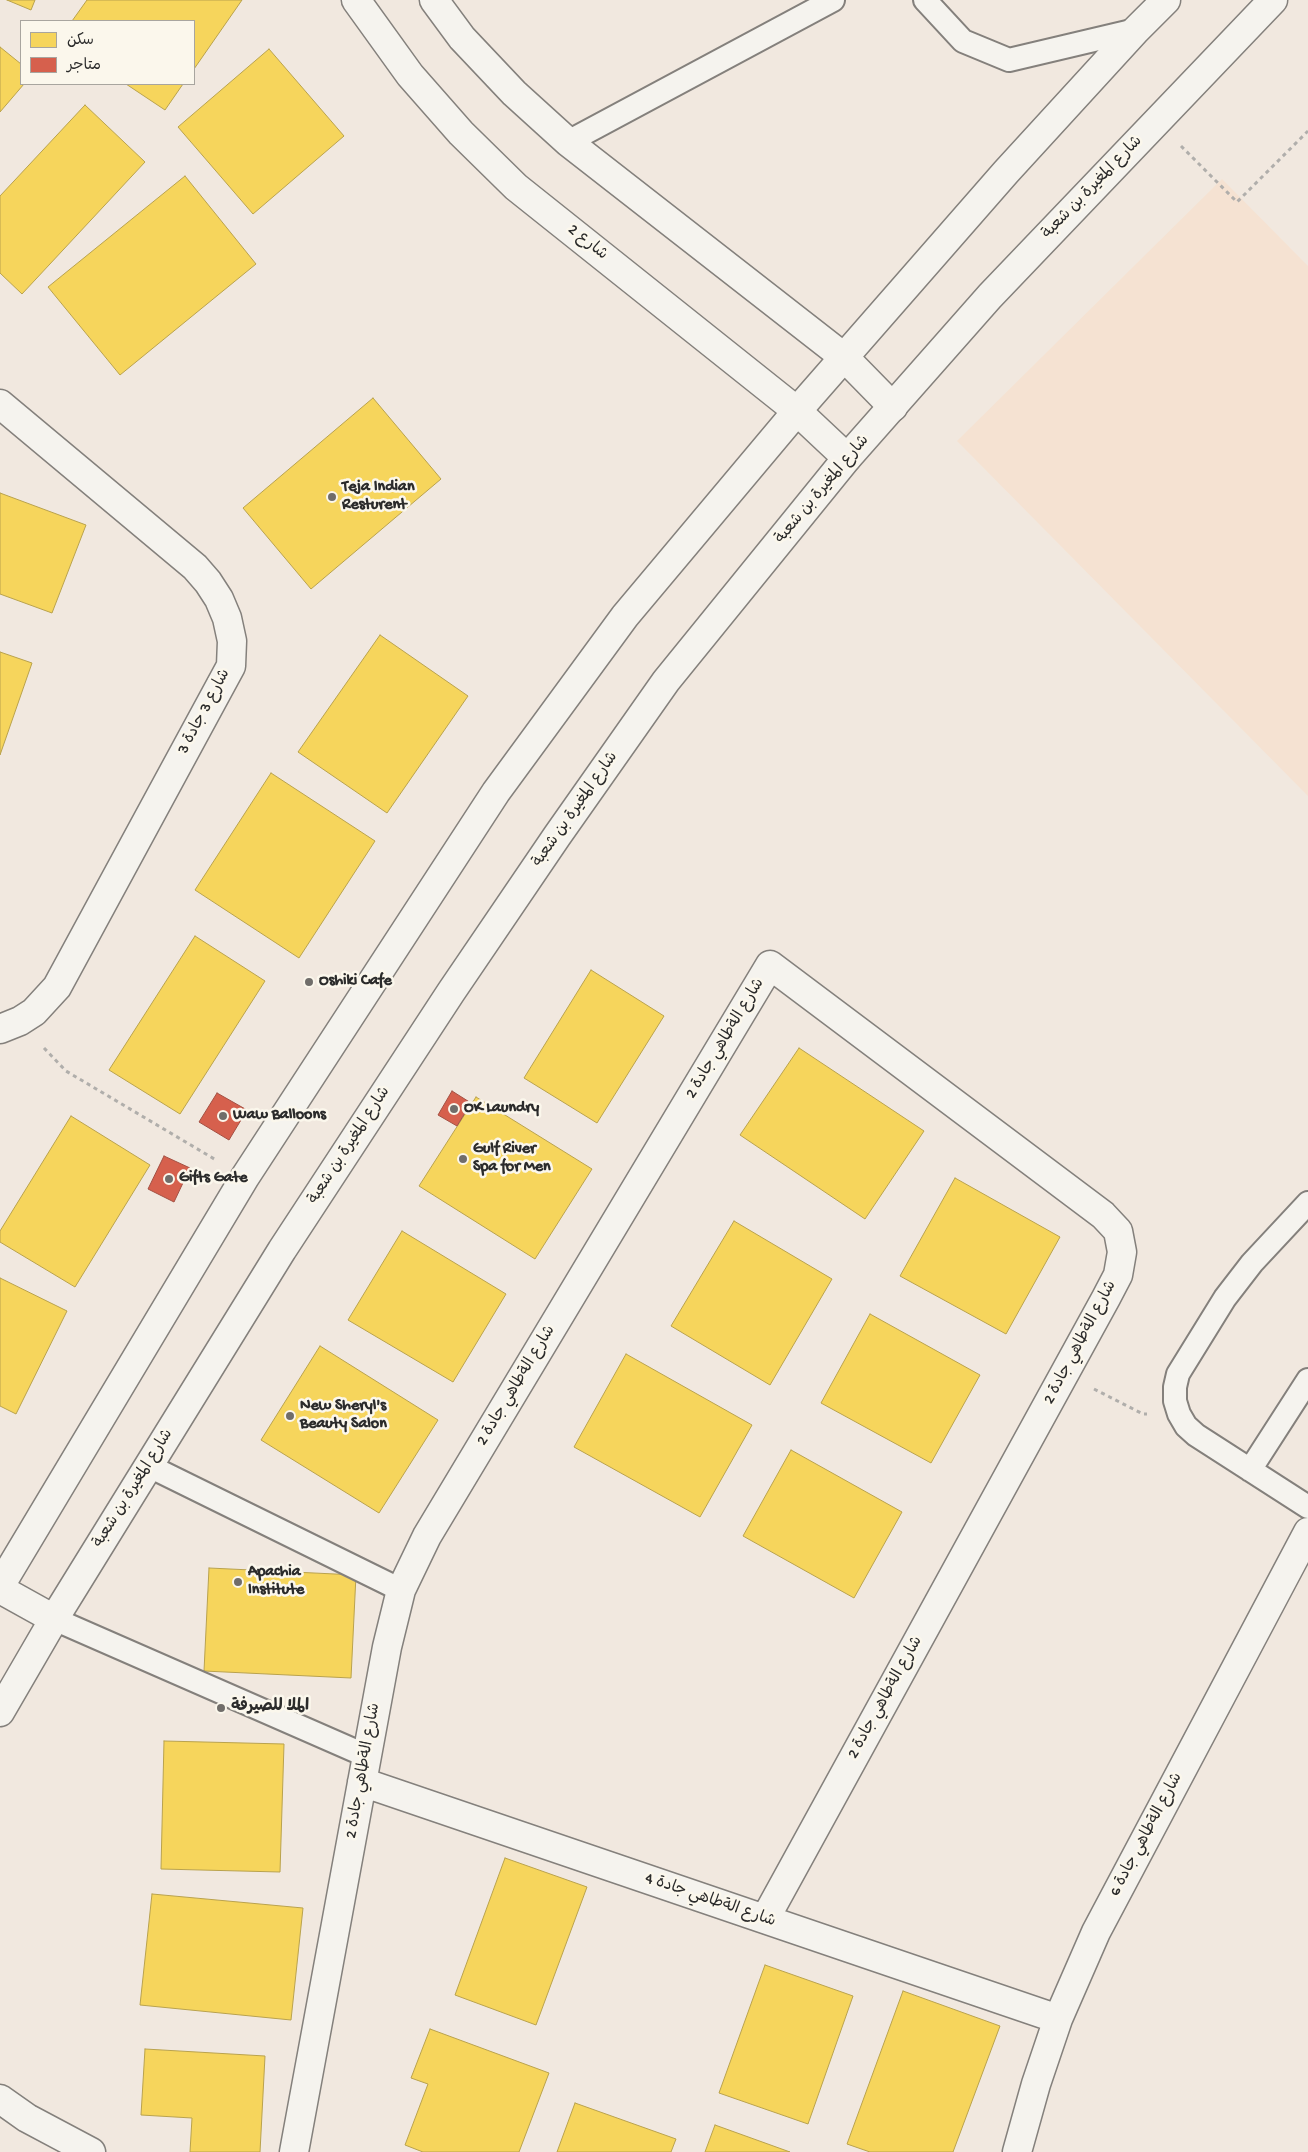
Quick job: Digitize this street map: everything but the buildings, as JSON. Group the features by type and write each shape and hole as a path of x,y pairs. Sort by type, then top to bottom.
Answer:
{"street":[{"name":"شارع 2","path":"356,0 410,74 461,133 516,187 797,410 848,458"},
{"path":"434,0 462,38 514,94 568,142 845,358 893,406"},
{"path":"54,1619 0,1587 245,1177 496,792 625,616 797,410 845,358 1006,172 1136,30 1166,0"},
{"name":"شارع المغيرة بن شعبة","path":"0,1712 54,1619 293,1233 445,1000 557,836 666,682 848,458 990,296 1273,0"},
{"name":"شارع 3 جادة 3","path":"0,404 195,567 219,599 227,618 232,641 231,666 57,987 34,1012 10,1025"},
{"name":"شارع الةطاهي جادة 2","path":"294,2152 387,1648 402,1590 426,1536 770,966 1103,1215 1118,1231 1122,1252 1118,1275 765,1919"},
{"name":"شارع الةطاهي جادة 6","path":"1019,2152 1036,2084 1058,2018 1096,1932 1308,1532"},
{"name":"شارع الةطاهي جادة 4","path":"362,1782 1058,2018"},
{"path":"0,2099 27,2118 91,2152"}],"lane":[{"path":"568,142 833,0"},
{"path":"925,0 963,41 1009,60 1136,30"},
{"path":"1308,1203 1252,1263 1200,1335 1178,1374 1175,1387 1175,1401 1179,1414 1186,1426 1196,1436 1308,1507"},
{"path":"1250,1470 1308,1380"},
{"path":"149,1466 402,1590"},
{"path":"54,1619 367,1756"}],"path":[{"path":"1156,122 1237,202 1308,131"},
{"path":"10,1025 66,1071 245,1177"},
{"path":"1065,1374 1142,1414 1179,1414"}],"shaded area":[{"path":"1222,179 1308,266 1308,796 957,441"}],"place":[{"name":"Teja Indian Resturent","path":"332,497"},
{"name":"Oshiki Cafe","path":"309,982"},
{"name":"OK Laundry","path":"454,1109"},
{"name":"Waw Balloons","path":"223,1116"},
{"name":"Gulf River Spa for Men","path":"463,1159"},
{"name":"Gifts Gate","path":"169,1179"},
{"name":"New Sheryl's Beauty Salon","path":"290,1416"},
{"name":"Apachia Institute","path":"238,1582"},
{"name":"الملا للصيرفة","path":"221,1708"}]}
